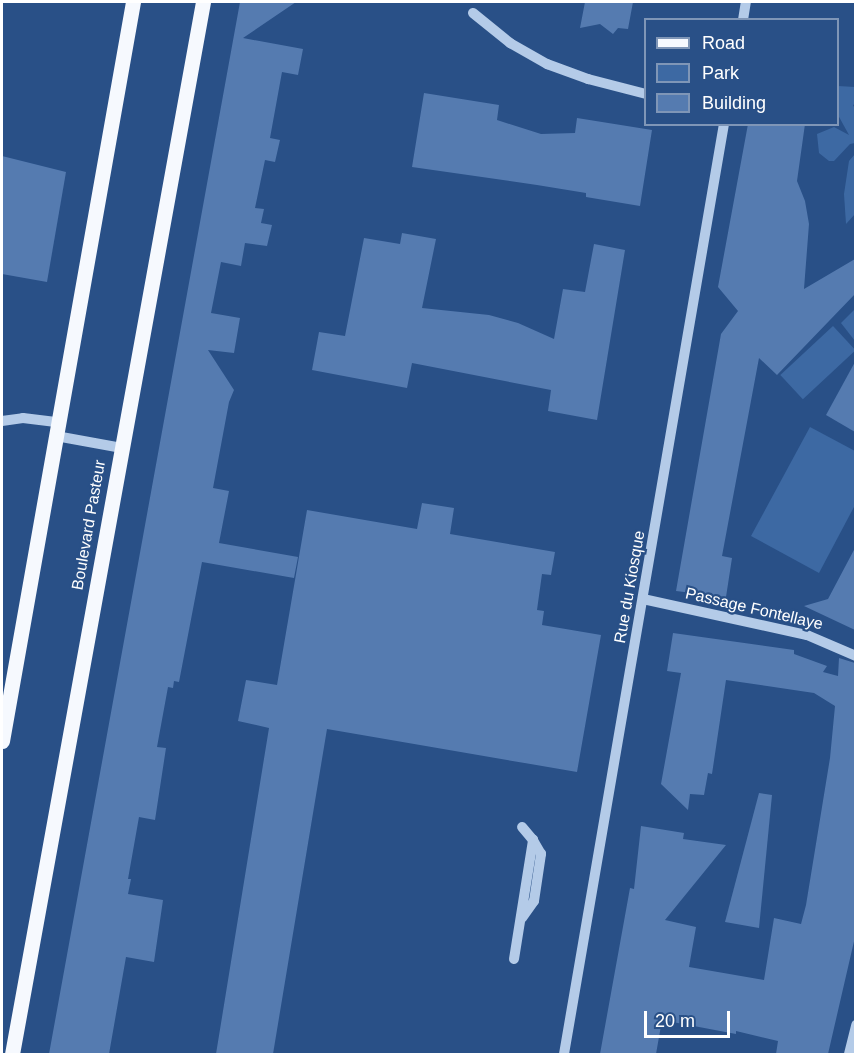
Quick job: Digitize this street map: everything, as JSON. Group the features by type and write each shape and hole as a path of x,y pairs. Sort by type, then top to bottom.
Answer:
{"main road":[{"path":"2,741 133,2"},
{"name":"Boulevard Pasteur","path":"12,1054 203,2"}],"street":[{"path":"743,18 746,2"},
{"path":"473,13 510,44 547,64 588,80 644,94"},
{"name":"Rue du Kiosque","path":"564,1054 724,126"},
{"path":"2,421 23,418 122,448"},
{"name":"Passage Fontellaye","path":"643,599 807,635 855,657"},
{"path":"514,959 533,840 522,827"},
{"path":"849,1054 855,1025"}],"green space":[{"path":"839,86 855,87 855,104 853,105 855,143 850,144 834,161 829,161 819,153 817,134 834,127 849,135 839,117"},
{"path":"855,154 855,214 846,224 844,194 849,161"},
{"path":"855,309 855,341 841,323"},
{"path":"833,326 856,350 803,399 780,375"},
{"path":"810,427 855,451 855,505 819,573 751,536"}],"building":[{"path":"240,2 296,2 243,38 303,49 298,75 282,72 270,138 280,140 275,162 265,160 255,208 264,209 261,223 272,225 267,246 245,243 241,266 221,262 211,313 240,318 234,353 208,350 234,390 229,402 213,488 229,491 219,543 298,557 294,578 202,562 179,682 174,681 173,688 168,687 157,747 166,748 155,820 139,817 128,879 131,879 128,894 163,900 154,962 126,957 109,1054 49,1054"},
{"path":"585,2 633,2 628,29 618,28 613,34 600,24 580,28"},
{"path":"424,93 499,105 497,120 541,134 575,133 577,118 652,130 640,206 586,197 586,193 412,167"},
{"path":"748,126 805,126 797,181 805,201 809,224 804,289 855,259 855,294 777,375 759,358 722,556 732,558 726,597 676,591 721,334 738,311 718,287"},
{"path":"2,156 66,172 47,282 2,274"},
{"path":"402,233 436,239 422,308 489,315 518,323 554,339 563,289 585,292 594,244 625,250 597,420 548,411 551,390 412,363 407,388 312,370 319,332 345,336 364,238 400,244"},
{"path":"855,362 855,432 826,415"},
{"path":"422,503 454,508 450,534 555,552 551,575 542,574 537,610 544,611 542,625 601,635 577,772 327,729 273,1054 216,1054 269,728 238,721 246,680 277,685 307,510 417,529"},
{"path":"855,548 855,630 804,606 828,599"},
{"path":"673,633 794,650 794,654 827,666 823,672 838,676 839,658 855,663 855,937 828,1054 776,1054 778,1041 736,1031 736,1034 662,1020 656,1054 600,1054 630,888 634,889 641,826 684,833 683,839 726,845 665,920 696,927 689,967 764,980 774,918 801,924 806,905 830,758 835,706 814,693 726,680 712,774 708,773 704,795 690,794 688,810 661,784 681,673 667,671"},
{"path":"759,793 772,795 759,928 725,922"}]}
